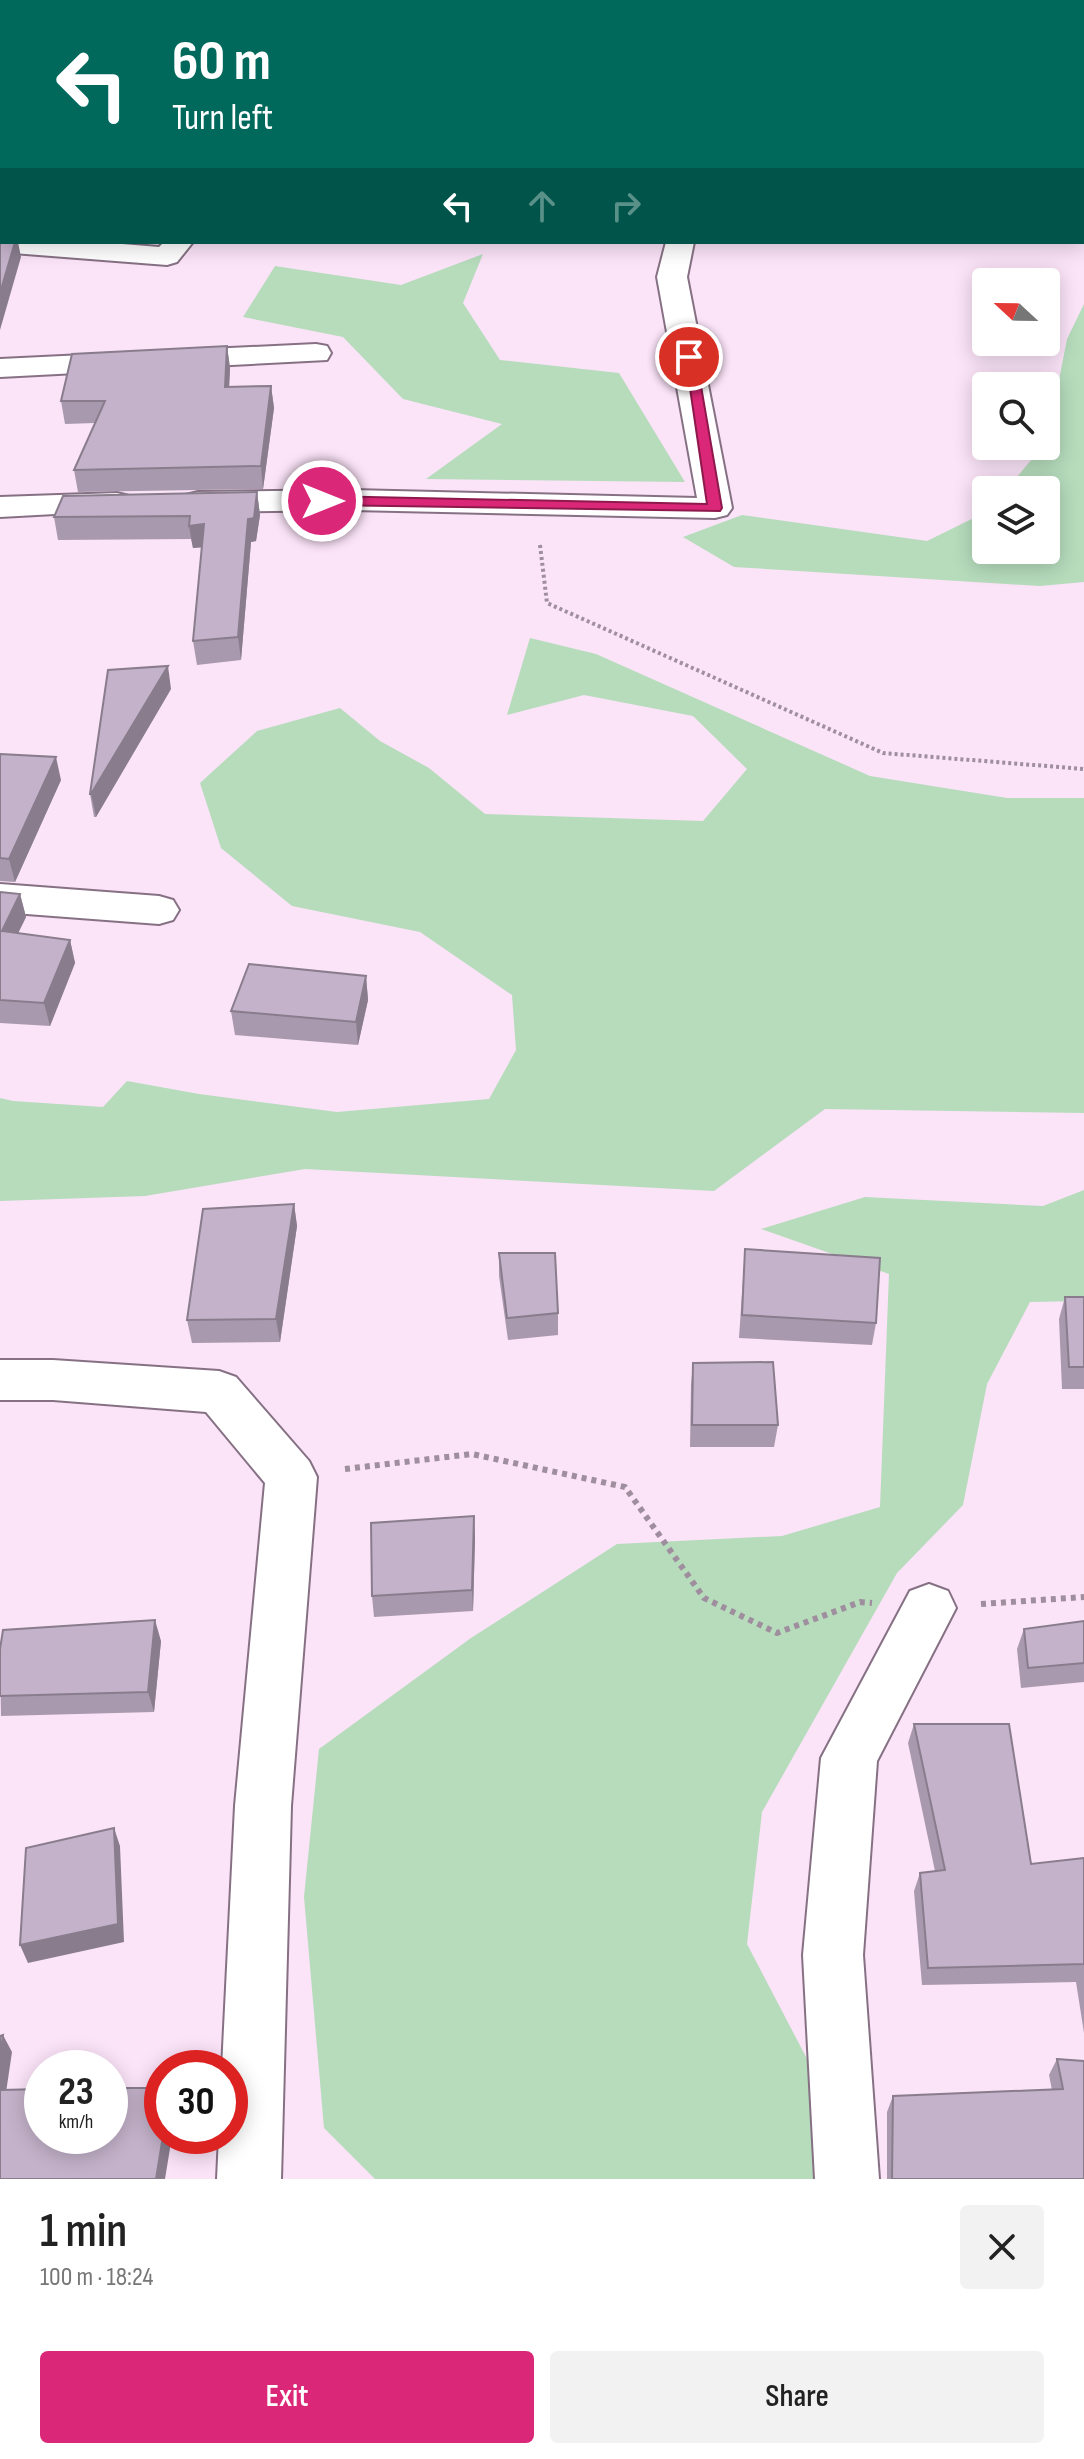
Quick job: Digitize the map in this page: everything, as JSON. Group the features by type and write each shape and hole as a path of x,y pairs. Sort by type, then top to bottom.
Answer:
{"street":[{"path":"13,244 167,256 177,244"},
{"path":"0,507 352,500 715,508 672,277 680,244"},
{"path":"0,368 316,353"},
{"path":"0,898 159,910"},
{"path":"0,1380 53,1380 219,1392 291,1477 263,1806 249,2179"},
{"path":"847,2179 833,1955 849,1758 929,1608"}],"path":[{"path":"535,504 547,603 883,753 1084,769"},
{"path":"291,1477 472,1454 625,1487 704,1598 777,1633 860,1602 929,1608 1084,1597"}],"green space":[{"path":"483,254 463,303 500,360 619,373 685,482 426,479 502,424 403,399 343,337 243,317 275,266 401,285"},
{"path":"1084,304 1084,582 1040,586 734,567 683,537 742,515 927,541 972,519 972,564 1060,564 1060,476 1018,476 1031,460 1060,460 1060,375 1067,339"},
{"path":"530,638 596,654 870,776 1007,798 1084,798 1084,1113 825,1109 714,1191 305,1169 145,1196 0,1201 0,1098 103,1107 127,1081 337,1112 489,1099 516,1050 512,995 420,932 292,906 221,848 200,783 257,731 340,708 380,741 429,768 485,814 703,821 747,769 693,716 584,695 507,715"},
{"path":"1084,1190 1084,1301 1030,1302 987,1384 963,1505 897,1573 762,1812 747,1944 817,2078 846,2179 375,2179 324,2128 304,1897 319,1749 471,1638 617,1544 782,1536 880,1507 889,1274 761,1229 865,1197 1043,1206"}],"building":[{"path":"0,244 14,244 0,293"},
{"path":"227,346 225,387 271,386 261,466 74,470 105,401 61,401 72,354"},
{"path":"257,492 254,518 248,519 238,637 193,641 204,524 189,526 190,516 54,517 63,496"},
{"path":"168,666 91,794 90,794 108,670"},
{"path":"0,754 56,757 9,859 0,858"},
{"path":"0,892 20,894 2,931 70,940 44,1003 0,1000"},
{"path":"249,964 366,976 356,1022 231,1011"},
{"path":"294,1204 276,1319 187,1320 203,1209"},
{"path":"745,1249 880,1258 876,1323 742,1315"},
{"path":"499,1253 555,1253 558,1313 507,1318"},
{"path":"1065,1297 1084,1297 1084,1367 1069,1367"},
{"path":"773,1362 778,1425 692,1425 693,1363"},
{"path":"474,1516 472,1590 372,1596 371,1523"},
{"path":"155,1620 148,1692 0,1696 3,1630"},
{"path":"1084,1621 1084,1663 1028,1668 1024,1629"},
{"path":"914,1724 1009,1724 1031,1864 1084,1858 1084,1964 928,1968 920,1873 945,1870"},
{"path":"114,1828 118,1924 20,1945 26,1848"},
{"path":"1057,2059 1084,2061 1084,2179 892,2179 893,2096 1063,2089"},
{"path":"128,2088 144,2088 144,2154 160,2154 156,2179 0,2179 0,2090 24,2089 24,2154 128,2154"}],"route":[{"path":"322,501 715,508 689,357"}]}
